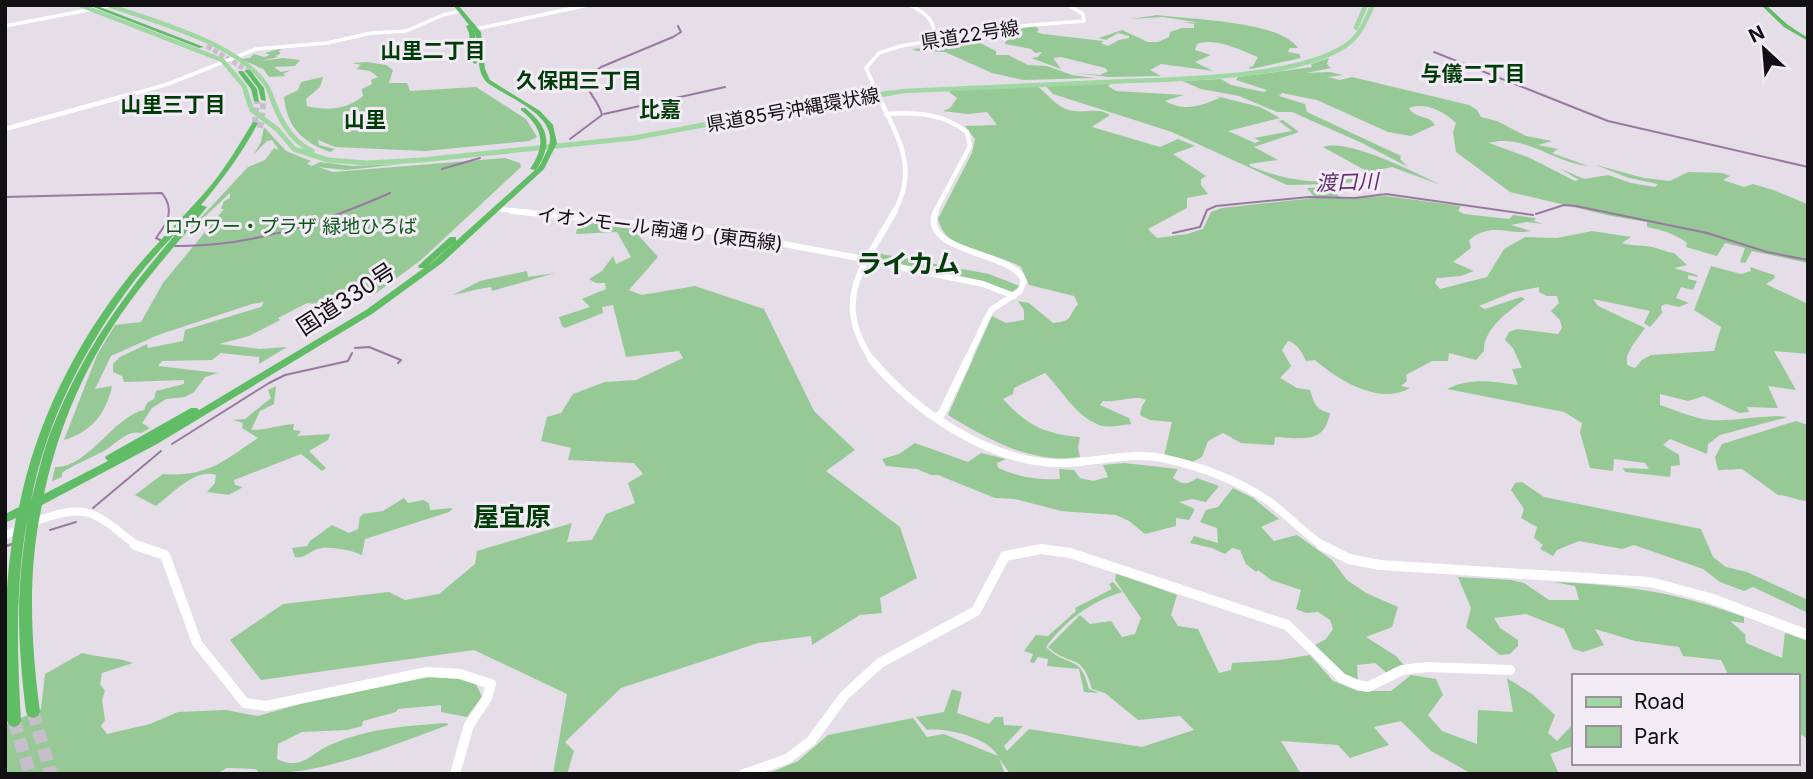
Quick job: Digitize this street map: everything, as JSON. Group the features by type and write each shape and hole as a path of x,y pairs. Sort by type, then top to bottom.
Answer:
{"highway":[{"path":"91,8 204,47 99,5"},
{"path":"1763,5 1786,26 1808,40"},
{"path":"454,9 474,30 479,79 486,87 530,114 541,126 549,145"},
{"path":"244,71 261,100"},
{"path":"14,721 8,645 13,550 37,451 70,373 105,314 144,264 236,159 258,125 238,166 155,263 104,332 81,374 51,447 27,546 25,586 29,685 33,712"},
{"name":"国道330号","path":"5,519 141,448 369,313 439,261 542,168 549,145"},
{"name":"国道330号","path":"5,511 110,458 382,296 429,261 527,175 549,145"}],"main road":[{"path":"80,5 224,61"},
{"name":"県道85号沖縄環状線","path":"111,6 197,38 250,66 262,79 294,140 303,147 320,153 352,159 390,159 549,145"},
{"name":"県道85号沖縄環状線","path":"224,61 244,86 253,112 278,130 292,147 318,158 354,162 395,162 658,134 893,91 1072,81 1218,77 1277,69 1314,60 1353,40 1368,7"},
{"name":"県道85号沖縄環状線","path":"1100,80 1231,73 1302,61 1340,47"},
{"path":"228,56 242,53"}],"street":[{"path":"474,30 588,5"},
{"path":"909,5 933,19 937,28 936,40"},
{"name":"県道22号線","path":"876,93 866,71 875,56 891,49 936,40 1020,26 1078,23 1085,20 1082,13 1068,5"},
{"path":"5,26 111,6"},
{"path":"242,53 265,47 327,43 371,33 406,31 454,9"},
{"path":"440,16 454,9"},
{"path":"5,129 168,84 224,61 228,56"},
{"path":"876,93 906,159 908,181 904,193 864,259 852,287 852,316 865,351 883,375 905,396 936,418 995,448 1038,460 1064,463 1144,456 1169,460 1229,480 1270,502 1318,543 1348,558 1400,566 1648,582 1726,604 1808,635"},
{"path":"886,114 925,113 953,122 967,132 970,146 934,215 934,226 939,235 950,243 1016,268 1024,281 1022,288 1014,296 991,310 942,413 936,418"},
{"name":"イオンモール南通り (東西線)","path":"497,209 725,233 983,284 1014,296"},
{"path":"5,535 51,515 85,511 99,515 139,548 165,555 197,643 245,704 266,706 427,671 460,674 491,684 486,698 469,725 455,774"},
{"path":"744,774 787,760 811,741 844,696 880,663 976,611 1005,556 1041,550 1070,553 1112,565 1287,625 1342,678 1357,685 1368,687 1402,670 1427,667 1510,670"}],"green space":[{"path":"1157,15 1235,23 1274,32 1298,48 1290,48 1288,52 1299,54 1301,58 1251,69 1248,68 1253,66 1258,57 1228,45 1205,42 1197,44 1195,50 1211,55 1195,62 1213,71 1161,64 1150,70 1161,76 1109,77 1074,73 1100,75 1108,71 1105,68 1061,57 1053,58 1061,69 1031,58 1038,57 1042,52 1035,53 1031,49 1005,44 1006,39 1011,38 1009,35 1012,30 1036,26 1039,30 1036,32 1043,34 1103,41 1101,43 1108,46 1129,36 1118,33 1106,40 1099,38 1122,30 1148,42 1158,42 1169,37 1170,32 1194,28 1194,24 1183,22 1201,23 1163,17 1131,19"},
{"path":"961,38 974,40 996,51 996,55 1008,55 1028,65 1047,66 1072,75 1095,78 1023,80 992,73 945,52 912,49 935,47 934,44"},
{"path":"282,49 279,50 280,54 275,56 278,57 261,61 283,58 300,60 295,66 274,67 281,72 291,70 283,74 286,76 269,77 263,69 241,59 250,58 254,54 264,57 270,55 265,53"},
{"path":"1329,58 1327,64 1331,68 1306,73 1330,72 1343,75 1328,77 1340,80 1352,77 1469,105 1477,110 1481,117 1497,121 1526,136 1552,141 1538,145 1558,149 1552,153 1588,166 1563,160 1527,145 1502,141 1489,143 1530,158 1575,181 1579,180 1559,168 1584,179 1608,175 1655,187 1658,184 1629,178 1596,165 1644,178 1670,181 1688,172 1722,173 1730,176 1723,180 1744,187 1753,184 1805,203 1808,206 1808,263 1752,251 1745,263 1740,262 1745,248 1725,243 1717,256 1686,247 1687,243 1683,240 1647,227 1647,222 1510,192 1456,152 1453,132 1456,123 1440,111 1428,107 1409,108 1435,125 1411,136 1388,132 1317,100 1282,93 1279,96 1305,104 1307,112 1401,156 1400,159 1408,167 1292,112 1277,112 1239,96 1201,89 1182,81 1221,79 1231,85 1264,92 1267,90 1236,80 1238,77 1312,67 1311,64"},
{"path":"352,63 386,65 393,70 389,83 407,83 410,91 476,87 526,119 537,137 529,141 425,151 335,147 318,140 319,145 335,149 330,152 304,138 292,125 284,97 298,90 301,82 323,77 320,87 306,99 307,106 322,109 343,107 363,96 362,89 378,77 370,71 356,69 361,65"},
{"path":"1112,83 1108,86 1116,91 1184,95 1165,101 1179,106 1199,105 1220,98 1216,96 1260,107 1280,118 1228,131 1255,143 1260,141 1254,138 1292,131 1279,121 1283,120 1299,132 1254,147 1278,160 1249,164 1264,172 1324,182 1370,173 1323,147 1349,147 1399,165 1441,185 1392,167 1376,170 1383,175 1341,184 1287,185 1172,132 1053,94 1046,86"},
{"path":"1037,86 1054,102 1069,110 1101,111 1110,115 1092,127 1160,147 1178,139 1195,146 1173,154 1206,176 1201,179 1201,185 1208,194 1187,198 1187,208 1148,229 1157,238 1203,229 1211,212 1222,208 1315,198 1307,188 1327,187 1341,198 1386,196 1461,206 1458,211 1464,214 1509,219 1513,215 1536,218 1534,221 1543,224 1527,222 1511,225 1531,231 1493,230 1478,234 1469,240 1471,248 1453,262 1474,271 1461,276 1437,278 1435,283 1440,289 1487,277 1504,249 1525,237 1557,238 1592,231 1631,237 1622,243 1674,253 1687,265 1674,268 1697,275 1698,277 1688,275 1688,279 1697,281 1693,290 1681,287 1676,298 1689,303 1679,307 1666,304 1661,306 1662,313 1650,327 1644,323 1650,311 1593,299 1598,306 1645,328 1627,356 1627,365 1635,368 1651,355 1714,351 1721,327 1694,310 1711,266 1741,274 1751,271 1750,267 1774,275 1775,278 1766,284 1808,304 1808,354 1774,351 1796,390 1768,386 1778,408 1747,407 1749,412 1739,413 1704,396 1688,401 1660,394 1660,405 1709,420 1788,417 1720,435 1708,444 1707,454 1670,439 1663,445 1679,455 1680,465 1671,466 1670,477 1625,472 1623,468 1649,469 1645,463 1614,459 1613,471 1590,468 1580,432 1582,423 1564,412 1447,389 1473,382 1518,385 1512,369 1522,368 1513,348 1505,340 1509,332 1517,329 1558,334 1562,328 1560,320 1551,311 1559,303 1557,296 1547,296 1539,292 1539,287 1513,292 1479,306 1485,309 1521,297 1525,299 1492,328 1484,351 1476,360 1449,353 1448,361 1432,361 1406,375 1407,381 1401,386 1410,388 1398,393 1373,392 1347,382 1315,360 1306,361 1297,346 1288,341 1282,350 1291,366 1280,378 1297,388 1310,390 1316,405 1330,413 1323,430 1310,437 1275,437 1274,445 1241,443 1223,433 1208,441 1202,457 1192,462 1164,456 1172,422 1150,420 1140,415 1146,400 1137,398 1103,401 1100,405 1129,418 1131,424 1101,425 1089,420 1075,408 1045,373 1014,388 1013,394 1003,399 1037,427 1080,437 1080,457 1028,454 995,441 948,415 992,316 1006,323 1024,320 1024,310 1018,301 1029,303 1053,323 1069,318 1078,304 1074,296 1029,285 1021,267 961,245 943,230 938,219 972,153 975,139 965,126 997,125 987,112 967,114 943,111 950,108 957,98 949,92 953,89"},
{"name":"ロウワー・プラザ 緑地ひろば","path":"264,127 286,151 311,161 307,164 312,166 320,162 352,166 402,164 346,170 318,167 333,172 505,158 520,163 521,167 421,260 375,294 367,289 351,287 315,304 307,303 249,336 219,344 260,349 287,347 259,364 259,357 221,353 212,360 162,361 158,366 218,373 205,377 194,392 185,397 166,399 152,408 142,423 150,428 141,433 131,433 102,452 66,470 62,477 52,481 55,467 78,460 122,422 144,410 147,403 154,399 156,391 184,384 184,380 124,382 122,376 113,372 113,364 120,357 147,344 148,348 183,341 185,330 261,307 264,302 158,335 111,356 95,389 112,386 106,405 89,427 64,440 97,355 115,325 141,322 163,283 224,209 221,209 224,201 230,198 230,193 180,240 248,167 265,160 274,148 279,150 272,140 267,141 254,154 261,142"},
{"path":"587,222 631,227 658,257 629,290 642,295 695,286 764,309 814,411 855,450 826,471 900,527 917,578 880,598 882,613 860,615 812,645 811,636 758,643 621,688 565,742 574,751 567,774 553,774 567,694 474,650 261,680 230,640 283,604 389,592 405,600 439,594 475,564 477,551 572,523 567,542 592,540 606,514 635,503 628,483 643,474 634,463 568,460 571,448 541,441 547,417 561,413 573,394 605,382 636,380 683,358 679,351 626,357 613,305 602,307 603,313 565,328 562,326 559,317 590,307 582,299 606,289 605,283 596,283 589,279 602,271 613,256 616,264 631,257 617,232 576,234 577,229"},
{"path":"876,253 989,274 1020,286 1012,292 983,282 873,259"},
{"path":"527,271 528,277 555,273 492,291 491,287 453,295 480,281"},
{"path":"276,386 274,404 260,411 251,430 294,424 293,430 301,431 297,436 330,434 328,440 309,451 326,468 322,471 301,454 234,480 235,485 243,487 229,495 207,492 215,483 216,475 208,474 184,483 156,506 135,495 163,474 191,473 214,466 258,438 242,428 243,423 233,420 245,419 271,398 268,390"},
{"path":"1796,421 1808,425 1808,501 1778,495 1742,469 1718,470 1715,457 1722,444"},
{"path":"915,443 968,462 981,453 1006,459 997,463 998,468 1036,478 1060,479 1059,469 1074,470 1080,478 1093,481 1108,477 1103,465 1124,463 1178,469 1173,478 1180,482 1188,483 1197,478 1219,486 1206,502 1192,499 1179,502 1195,509 1189,520 1176,518 1176,526 1145,534 1129,521 1116,515 1061,511 1015,499 995,498 938,475 917,469 886,466 882,459 899,454"},
{"path":"1522,482 1544,497 1701,529 1713,557 1726,567 1747,572 1808,600 1808,613 1753,587 1744,591 1720,582 1703,569 1634,545 1622,549 1579,541 1557,550 1553,556 1540,549 1543,545 1534,538 1537,527 1521,518 1524,509 1511,490 1515,483"},
{"path":"1233,488 1253,498 1279,519 1261,527 1274,541 1297,535 1332,560 1347,580 1366,593 1398,607 1392,627 1366,637 1396,656 1404,665 1387,673 1375,663 1357,665 1358,682 1347,678 1315,645 1326,639 1333,629 1330,620 1318,612 1306,613 1296,609 1301,590 1271,580 1258,570 1256,572 1246,564 1240,550 1232,548 1225,554 1190,543 1194,536 1218,543 1217,528 1200,522 1206,510 1218,507"},
{"path":"404,498 408,503 423,500 429,503 430,510 453,508 449,512 365,539 362,555 326,548 295,557 292,548 307,546 332,525 349,533 358,529 363,514 383,511"},
{"path":"1116,573 1177,595 1171,615 1178,626 1198,629 1219,673 1231,670 1232,663 1310,655 1333,681 1358,691 1391,691 1411,675 1436,679 1443,695 1428,715 1442,731 1477,744 1478,710 1513,712 1507,678 1532,694 1555,715 1548,733 1557,741 1572,727 1572,746 1550,754 1559,774 1472,774 1431,751 1401,721 1374,727 1389,745 1350,758 1338,745 1281,741 1301,774 1010,774 999,758 1005,774 767,774 798,761 828,735 913,718 927,737 944,734 998,756 977,739 945,730 927,730 916,717 944,712 952,689 962,692 957,713 989,724 995,717 1003,717 1004,725 1023,726 1004,746 1007,751 1029,729 1142,747 1194,730 1180,716 1138,720 1105,693 1092,689 1080,665 1048,647 1080,615 1090,624 1111,621 1122,637 1135,634 1141,618 1115,580"},
{"path":"1458,577 1524,583 1549,600 1579,600 1575,586 1553,582 1604,585 1696,601 1744,617 1744,623 1730,621 1745,634 1746,643 1782,658 1785,633 1808,641 1808,740 1799,733 1799,674 1728,674 1721,660 1683,656 1679,647 1635,641 1595,629 1604,645 1583,652 1573,649 1564,629 1526,614 1494,618 1500,628 1518,640 1518,646 1510,654 1500,655 1466,627 1471,608"},
{"path":"1113,582 1122,592 1079,613 1046,647 1060,658 1077,665 1085,677 1089,689 1099,693 1084,692 1079,669 1047,666 1048,659 1038,657 1034,663 1030,662 1033,654 1024,651 1036,635 1048,636 1076,611 1075,608 1112,589 1109,584"},
{"path":"82,653 133,663 102,673 100,684 105,691 102,700 105,720 101,726 107,734 150,724 178,712 226,710 258,716 331,695 431,675 463,678 476,684 482,697 467,717 441,712 441,705 398,709 396,712 363,721 362,726 347,730 302,732 278,744 277,759 300,762 344,739 373,731 448,725 356,758 284,773 260,774 256,769 227,768 216,774 5,774 5,725 41,709 45,674"}],"waterway":[{"path":"570,139 602,115 586,79 601,67 673,37 681,32 678,26"},
{"path":"1434,52 1608,121 1808,167"},
{"path":"604,114 725,87"},
{"path":"442,169 480,158"},
{"path":"5,197 162,193 169,210 167,221 156,238 160,240"},
{"path":"175,246 258,238 312,223 390,193"},
{"name":"渡口川","path":"1173,233 1200,227 1207,210 1216,206 1309,197 1355,198 1386,194 1533,215"},
{"name":"渡口川","path":"1536,214 1564,205 1576,206 1707,233 1767,252 1808,260"},
{"path":"355,348 369,347 401,360 398,363"},
{"path":"172,444 269,383 285,375 348,361 352,353"},
{"path":"93,508 161,451"},
{"path":"50,530 76,522"},
{"path":"10,545 5,546 12,544"}],"tunnel":[{"path":"207,46 248,71"},
{"path":"260,128 264,100"},
{"path":"255,123 257,101"},
{"path":"33,712 51,774"},
{"path":"14,721 30,774"}],"district":[{"name":"山里二丁目","path":"433,50"},
{"name":"与儀二丁目","path":"1473,73"},
{"name":"久保田三丁目","path":"579,80"},
{"name":"山里三丁目","path":"173,104"},
{"name":"比嘉","path":"660,109"},
{"name":"山里","path":"365,119"},
{"name":"ライカム","path":"908,263"},
{"name":"屋宜原","path":"512,516"}]}
